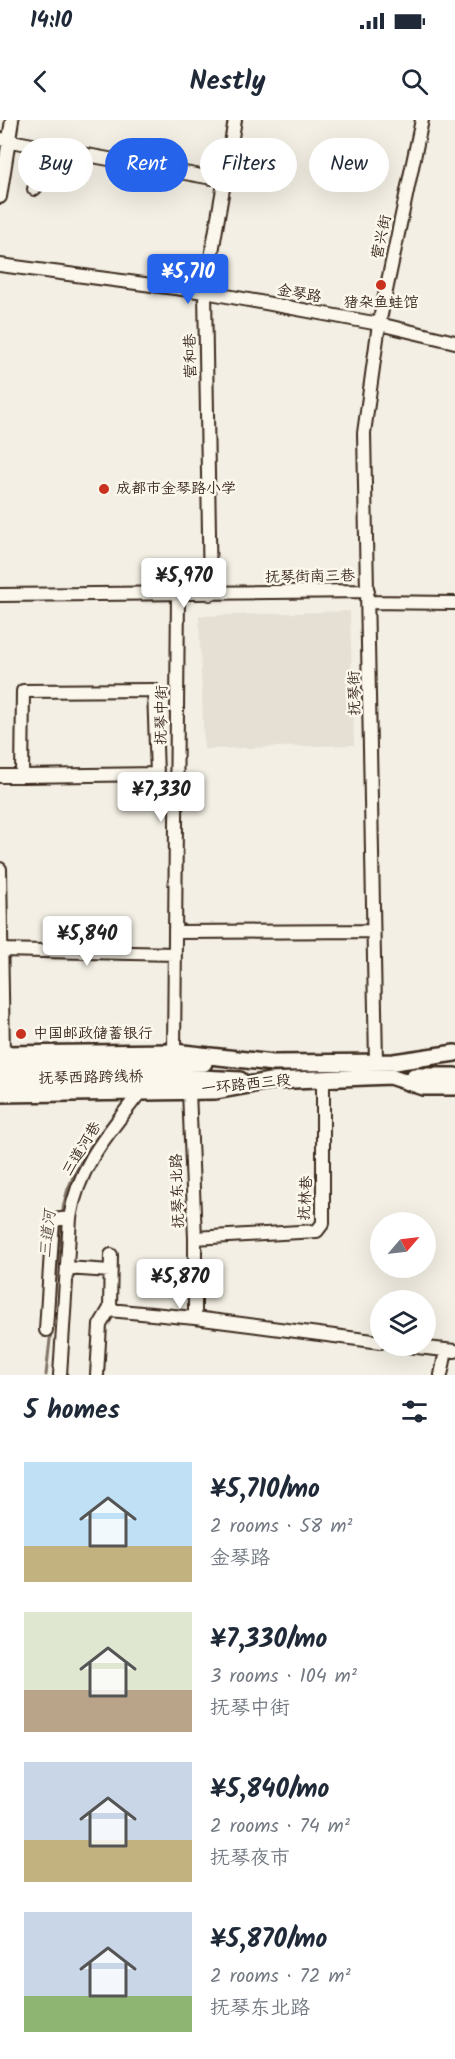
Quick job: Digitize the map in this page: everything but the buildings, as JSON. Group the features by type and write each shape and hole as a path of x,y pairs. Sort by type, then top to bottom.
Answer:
{"main road":[{"name":"一环路西三段","path":"1,1058 181,1071 270,1081 323,1079 392,1069"},
{"name":"一环路西三段","path":"0,1094 141,1091 181,1071 273,1063 376,1062 423,1087 453,1070"},
{"path":"392,1069 453,1070"},
{"name":"抚琴西路跨线桥","path":"0,1079 181,1071"}],"street":[{"path":"0,198 4,140 12,120"},
{"name":"营和巷","path":"210,594 205,292 235,120"},
{"name":"营兴街","path":"379,324 422,120"},
{"path":"93,157 200,176"},
{"name":"金琴路","path":"0,264 205,292 379,324 455,342"},
{"name":"抚琴街","path":"376,1062 364,433 379,324"},
{"name":"抚琴中街","path":"178,594 175,954 181,1071"},
{"name":"抚琴街南三巷","path":"0,595 210,594 368,597 455,603"},
{"path":"0,776 22,776 157,774 154,690 23,691 22,776"},
{"path":"0,869 1,1058"},
{"path":"175,932 373,931"},
{"path":"1,950 175,954"},
{"name":"抚琴东北路","path":"181,1071 195,1238 195,1318"},
{"name":"抚林巷","path":"195,1238 317,1231 323,1223 323,1079"},
{"name":"三道河巷","path":"60,1375 67,1268 64,1218 84,1170 98,1147 141,1091"},
{"path":"46,1330 54,1220 64,1218"},
{"path":"98,1375 100,1324 109,1310 111,1256"},
{"path":"67,1268 110,1271"},
{"path":"109,1310 195,1318 370,1341"},
{"path":"441,1375 450,1351"}],"shaded area":[{"path":"350,611 354,745 204,749 199,616"}],"waterway":[{"name":"三道河","path":"62,1217 64,1202 74,1174 90,1147 117,1111"},
{"name":"三道河","path":"53,1315 61,1223"},
{"name":"三道河","path":"46,1375 51,1331"}],"place":[{"name":"猪杂鱼蛙馆","path":"381,285"},
{"name":"成都市金琴路小学","path":"104,489"},
{"name":"中国邮政储蓄银行","path":"21,1034"}]}
